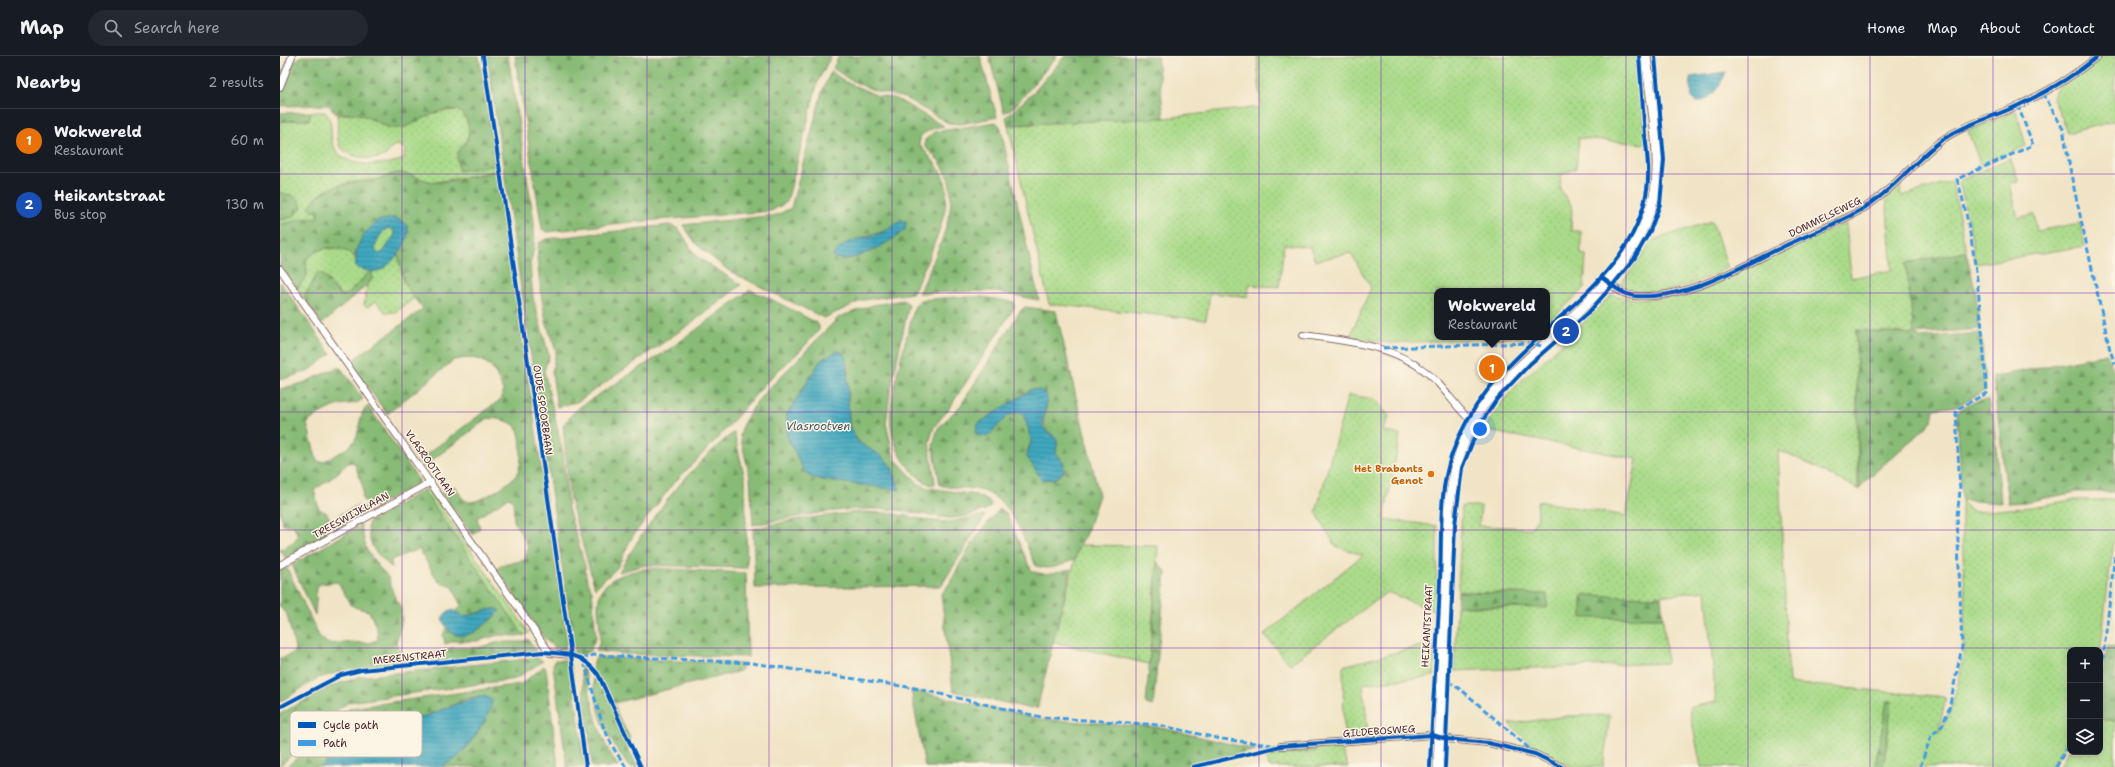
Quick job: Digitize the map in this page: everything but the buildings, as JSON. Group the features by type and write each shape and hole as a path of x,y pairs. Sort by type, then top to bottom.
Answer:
{"street":[{"path":"280,87 292,56"},
{"name":"HEIKANTSTRAAT","path":"1550,337 1606,281 1632,249 1646,222 1655,191 1655,145 1646,56"},
{"name":"DOMMELSEWEG","path":"1606,281 1622,293 1644,296 1680,290 1709,281 1860,211 1883,194 1942,141 1959,130 2018,106 2043,93 2074,75 2098,56"},
{"name":"VLASROOTLAAN","path":"280,269 550,653 571,654"},
{"path":"1303,335 1383,348 1426,373 1437,382 1473,423"},
{"name":"HEIKANTSTRAAT","path":"1438,767 1444,681 1451,490 1460,452 1473,423 1503,381 1547,340"},
{"name":"TREESWIJKLAAN","path":"280,565 431,482"},
{"name":"GILDEBOSWEG","path":"1281,746 1439,736 1447,739 1488,743 1535,754 1562,767"}],"green space":[{"path":"302,56 479,56 496,165 459,171 457,155 459,150 466,143 469,130 465,117 459,111 443,111 408,126 393,128 357,114 348,113 337,115 329,105 280,106 280,72"},
{"path":"487,56 508,56 534,221 534,248 530,265 533,298 549,356 544,371 563,453 568,508 585,566 586,577 592,591 596,637 590,651 579,656 575,654"},
{"path":"515,56 831,56 818,81 787,202 771,211 620,223 547,232 542,229"},
{"path":"839,56 980,56 997,117 961,124 948,123 905,98 876,91 850,80 833,68"},
{"path":"989,56 1057,56 1015,106 1004,113"},
{"path":"1065,56 1157,56 1164,118 1008,125 1006,117 1033,93"},
{"path":"1257,56 1638,56 1646,144 1579,138 1576,168 1561,175 1560,189 1572,207 1571,231 1581,231 1581,254 1586,255 1584,289 1550,320 1550,288 1434,288 1434,340 1456,340 1390,343 1350,337 1371,288 1351,253 1315,261 1310,247 1284,244 1279,287 1249,285 1248,297 1210,293 1206,320 1049,304 1008,125 1164,118 1261,107"},
{"path":"2101,56 2115,56 2115,121 2068,133 2053,98 2055,92 2058,86 2063,82"},
{"path":"831,71 844,81 878,96 897,99 944,126 934,128 921,135 919,144 943,176 947,193 942,222 913,293 863,300 824,318 729,271 697,245 683,225 777,215 791,208 822,92","holes":["901,220 899,235 873,250 850,258 840,248 866,236 882,232"]},
{"path":"458,110 464,116 469,128 468,137 458,154 459,171 496,165 497,171 436,182 391,175 382,179 351,182 337,186 319,212 317,218 303,219 280,225 280,220 293,217 285,194 280,193 280,121 309,120 311,112 325,112 328,115 330,122 334,148 338,153 344,158 356,163 377,164 401,160 404,158 405,150 402,146 395,145 384,156 367,158 354,156 340,146 337,135 337,115 359,113 388,127 408,125 440,111"},
{"path":"2016,111 2026,146 1981,166 1968,131"},
{"path":"311,112 309,120 280,121 280,113"},
{"path":"996,122 1000,126 1039,300 991,291 918,293 924,283 942,240 950,209 951,194 948,179 942,165 925,147 925,140 934,132"},
{"path":"2010,158 2019,182 2010,183 2018,218 2034,214 2037,231 2080,223 2085,246 1976,264 1969,223 1959,181"},
{"path":"497,171 567,641 565,649 553,647 544,638 497,569 500,566 525,560 528,546 514,521 513,500 509,497 477,518 480,528 473,535 441,492 449,486 456,487 461,496 470,502 488,496 514,478 519,468 521,441 514,425 504,420 488,418 423,467 419,460 500,400 503,391 500,381 491,367 480,360 473,358 454,360 387,414 350,362 423,309 408,289 401,271 398,254 402,246 401,220 394,218 377,221 356,250 355,257 337,248 317,251 306,260 307,275 297,289 280,265 280,225 303,219 317,218 319,212 311,211 309,207 316,198 332,188 341,185 380,179 398,173 427,181 443,182"},
{"path":"1952,181 1966,252 1906,263 1915,334 1856,330 1858,489 1789,454 1778,451 1789,683 1946,697 1938,734 1951,707 1959,678 1964,649 1965,590 1962,500 1966,507 1975,512 2031,507 2072,500 2115,500 2115,538 2109,574 2101,647 2067,647 2067,741 2053,767 1883,767 1888,737 1887,701 1875,767 1701,767 1689,707 1716,702 1706,591 1647,597 1629,618 1663,618 1667,663 1454,671 1457,605 1466,607 1547,607 1547,594 1458,592 1462,506 1481,506 1479,526 1531,528 1538,518 1537,501 1626,516 1637,459 1483,430 1503,401 1517,385 1569,337 1612,294 1622,297 1650,299 1689,292 1846,223 1851,278 1892,270 1886,197 1900,184 1901,196"},
{"path":"280,193 291,195 300,202 301,209 293,217 280,220"},
{"path":"1712,221 1728,268 1689,285 1661,292 1633,290 1620,285 1653,240"},
{"path":"669,225 679,229 696,256 741,285 693,322 577,402 557,407 552,373 556,351 546,322 541,293 537,259 539,243 547,239"},
{"path":"388,228 393,229 394,236 383,252 379,254 375,250 376,243"},
{"path":"323,248 336,248 344,250 355,257 356,267 370,271 348,294 341,296 323,274 304,298 297,289 307,275 306,260 314,252"},
{"path":"1966,252 1976,294 1980,329 1915,334 1920,338 1981,333 1986,390 1957,406 1934,409 1932,422 1865,481 1859,490 1856,330 1914,334 1906,263"},
{"path":"398,254 404,283 414,298 396,312 386,313 376,301 367,307 364,305 367,286 372,279 372,271 386,266"},
{"path":"370,271 372,271 372,279 366,286 322,324 304,298 318,272 323,274 341,296 348,294"},
{"path":"280,282 331,354 309,371 280,380"},
{"path":"750,290 769,298 817,323 819,330 801,350 771,377 718,438 672,485 632,537 617,568 595,588 570,500 563,425 581,406 674,346"},
{"path":"956,297 982,297 1014,302 1014,308 950,407 934,427 929,443 935,482 934,485 924,482 917,476 908,466 898,450 893,438 891,425 892,399 914,308 920,300"},
{"path":"903,300 909,304 890,393 886,423 894,458 919,484 928,488 976,495 990,502 991,506 988,509 977,513 952,518 887,509 853,509 786,518 753,525 750,477 740,436 743,424 758,400 839,317 873,305","holes":["821,360 847,368 849,426 858,442 891,466 899,489 822,480 804,471 787,436 787,414"]},
{"path":"1025,307 1056,311 1099,495 1086,534 1079,545 1075,559 1052,568 1036,566 1015,520 1008,509 999,500 989,493 976,489 940,485 933,445 938,428 961,405 1021,310","holes":["1023,393 1047,405 1044,418 1045,426 1046,429 1053,435 1056,453 1064,463 1063,473 1057,477 1027,451 1031,439 1026,421 1021,411 1009,415 987,437"]},
{"path":"2107,354 2115,374 2115,492 2076,492 2026,502 2008,503 1993,377"},
{"path":"336,368 341,368 363,399 353,404 341,405 329,409 307,424 317,461 323,462 342,452 354,442 358,434 363,413 368,406 420,482 373,508 362,499 363,487 355,464 352,462 348,463 333,477 314,490 319,509 327,513 329,518 324,538 286,558 280,550 294,541 298,536 293,525 283,525 280,514 280,389 303,383"},
{"path":"1348,395 1375,399 1389,416 1383,431 1400,435 1384,519 1437,526 1437,612 1387,592 1290,664 1264,635 1363,555 1335,546 1316,512"},
{"path":"1988,400 1990,414 1993,413 2001,503 1962,500 1957,413 1971,403"},
{"path":"734,432 745,479 747,568 645,565 619,572 656,515 684,479"},
{"path":"425,489 429,491 529,633 525,635 520,630 423,490"},
{"path":"423,490 520,630 525,635 498,635 477,641 454,641 445,644 443,635 447,627 452,633 473,633 500,611 498,609 488,610 463,617 456,611 461,606 453,587 438,581 419,549 391,560 392,568 377,553 369,538 368,523"},
{"path":"356,506 364,507 368,511 333,532 339,515"},
{"path":"1000,509 1006,513 1031,570 1040,574 1045,574 1071,569 1037,709 1033,706 1032,709 953,691 941,594 951,581 976,538"},
{"path":"858,512 889,513 933,521 951,522 984,515 984,518 941,586 755,588 753,529 793,520"},
{"path":"361,525 366,549 388,577 393,593 401,609 402,620 396,643 402,654 408,656 419,656 453,648 477,648 500,642 521,642 528,639 536,651 339,672 318,678 280,702 280,658 288,656 294,652 295,648 287,615 280,607 280,570 287,568 319,636 328,644 345,642 368,643 378,640 377,629 369,611 351,605 338,582 320,584 317,587 315,615 292,565"},
{"path":"1079,545 1158,546 1149,664 1053,642"},
{"path":"1158,562 1166,572 1153,706 1146,704"},
{"path":"649,568 746,573 748,657 627,654 596,651 600,635 598,605 600,595 604,587 618,576"},
{"path":"1458,592 1547,594 1547,608 1459,606 1457,605"},
{"path":"1582,595 1661,597 1663,618 1582,618"},
{"path":"1436,642 1434,676 1363,684 1368,734 1344,736 1343,666"},
{"path":"2108,646 2115,646 2115,721 2103,719 2103,668"},
{"path":"597,657 745,664 740,671 614,703 617,714 629,736 629,750 639,767 629,767 608,735 601,718 596,700 593,679 594,662"},
{"path":"537,658 543,661 515,679 349,702 337,711 290,711 290,756 280,766 280,714 329,687 358,677"},
{"path":"555,660 565,660 571,666 585,767 567,767 553,665"},
{"path":"581,665 585,672 601,734 619,767 592,767"},
{"path":"544,666 546,669 558,767 443,767 448,761 456,758 486,720 484,696 466,699 422,717 422,711 347,711 350,708 521,684"},
{"path":"911,690 1039,719 1158,727 1256,750 1184,767 925,767"},
{"path":"1887,701 1892,701 1883,767 1875,767"},
{"path":"1610,715 1603,767 1574,767 1543,754 1509,724 1568,716"},
{"path":"2103,719 2115,721 2115,767 2060,767 2067,754 2067,755 2103,755"},
{"path":"1340,745 1348,767 1269,767 1265,757 1316,751 1316,747"},
{"path":"1316,747 1316,751 1265,757 1263,752"},
{"path":"298,757 331,757 320,767 287,767"}],"water":[{"path":"1726,72 1718,87 1710,96 1696,102 1692,99 1690,77"},
{"path":"393,218 404,223 407,226 408,232 407,238 400,252 389,264 375,272 356,267 356,250 363,235 377,221","holes":["388,228 393,229 394,236 383,252 379,254 375,250 376,243 383,232"]},
{"path":"901,220 906,221 905,230 870,252 848,259 839,259 833,256 837,250 849,242 883,232"},
{"name":"Vlasrootven","path":"837,351 842,352 845,356 847,368 849,426 858,442 883,457 891,466 900,490 822,480 809,476 804,471 787,436 787,414 821,360"},
{"path":"1032,389 1040,390 1046,394 1047,402 1043,417 1043,425 1045,430 1056,438 1056,453 1064,463 1063,473 1054,479 1042,480 1027,457 1031,439 1026,421 1021,412 1009,415 987,437 977,435 976,430 979,423"},
{"path":"498,609 500,611 478,630 462,636 454,634 442,618 446,613 453,610 464,617 488,610"},
{"path":"484,696 492,700 488,714 474,738 458,757 443,767 320,767 331,757 422,757 422,717 473,698"}],"marked path":[{"path":"2043,93 2063,129 2072,179 2110,350 2115,364"},
{"path":"1920,767 1931,736 1942,726 1949,709 1962,647 1957,516 1960,491 1956,413 1959,408 1987,393 1978,285 1970,232 1957,179 2033,145 2018,106"},
{"path":"1383,348 1532,343 1541,346"},
{"path":"2103,658 2115,554"},
{"path":"582,659 593,655 752,663 914,688 1041,717 1159,725 1221,739 1271,745"},
{"path":"584,662 603,726 614,749 626,767"},
{"path":"1448,681 1464,692 1532,751"},
{"path":"2056,767 2067,747"}],"cycle path":[{"name":"OUDE SPOORBAAN","path":"483,56 571,655 586,767"},
{"path":"1550,326 1579,300 1610,268 1634,231 1642,211 1647,189 1648,169 1639,56"},
{"path":"1445,767 1455,525 1462,468 1479,426 1497,399 1530,364 1587,314 1634,259 1650,231 1660,204 1664,160 1655,56"},
{"path":"1601,277 1621,291 1635,296 1655,296 1675,292 1695,287 1715,279 1859,211 1871,204 1931,149 1951,134 2040,95 2070,77 2098,56"},
{"path":"1430,767 1444,484 1452,454 1459,436 1477,404 1499,376 1536,340"},
{"name":"MERENSTRAAT","path":"280,707 341,675 361,670 543,652 567,654 580,658 592,667 598,674 641,767"},
{"path":"1193,767 1281,746 1432,735 1447,739 1488,743 1535,754 1562,767"}],"place":[{"name":"Heikantstraat","path":"1566,331"},
{"name":"Wokwereld","path":"1492,368"},
{"name":"Het Brabants Genot","path":"1431,474"}]}
